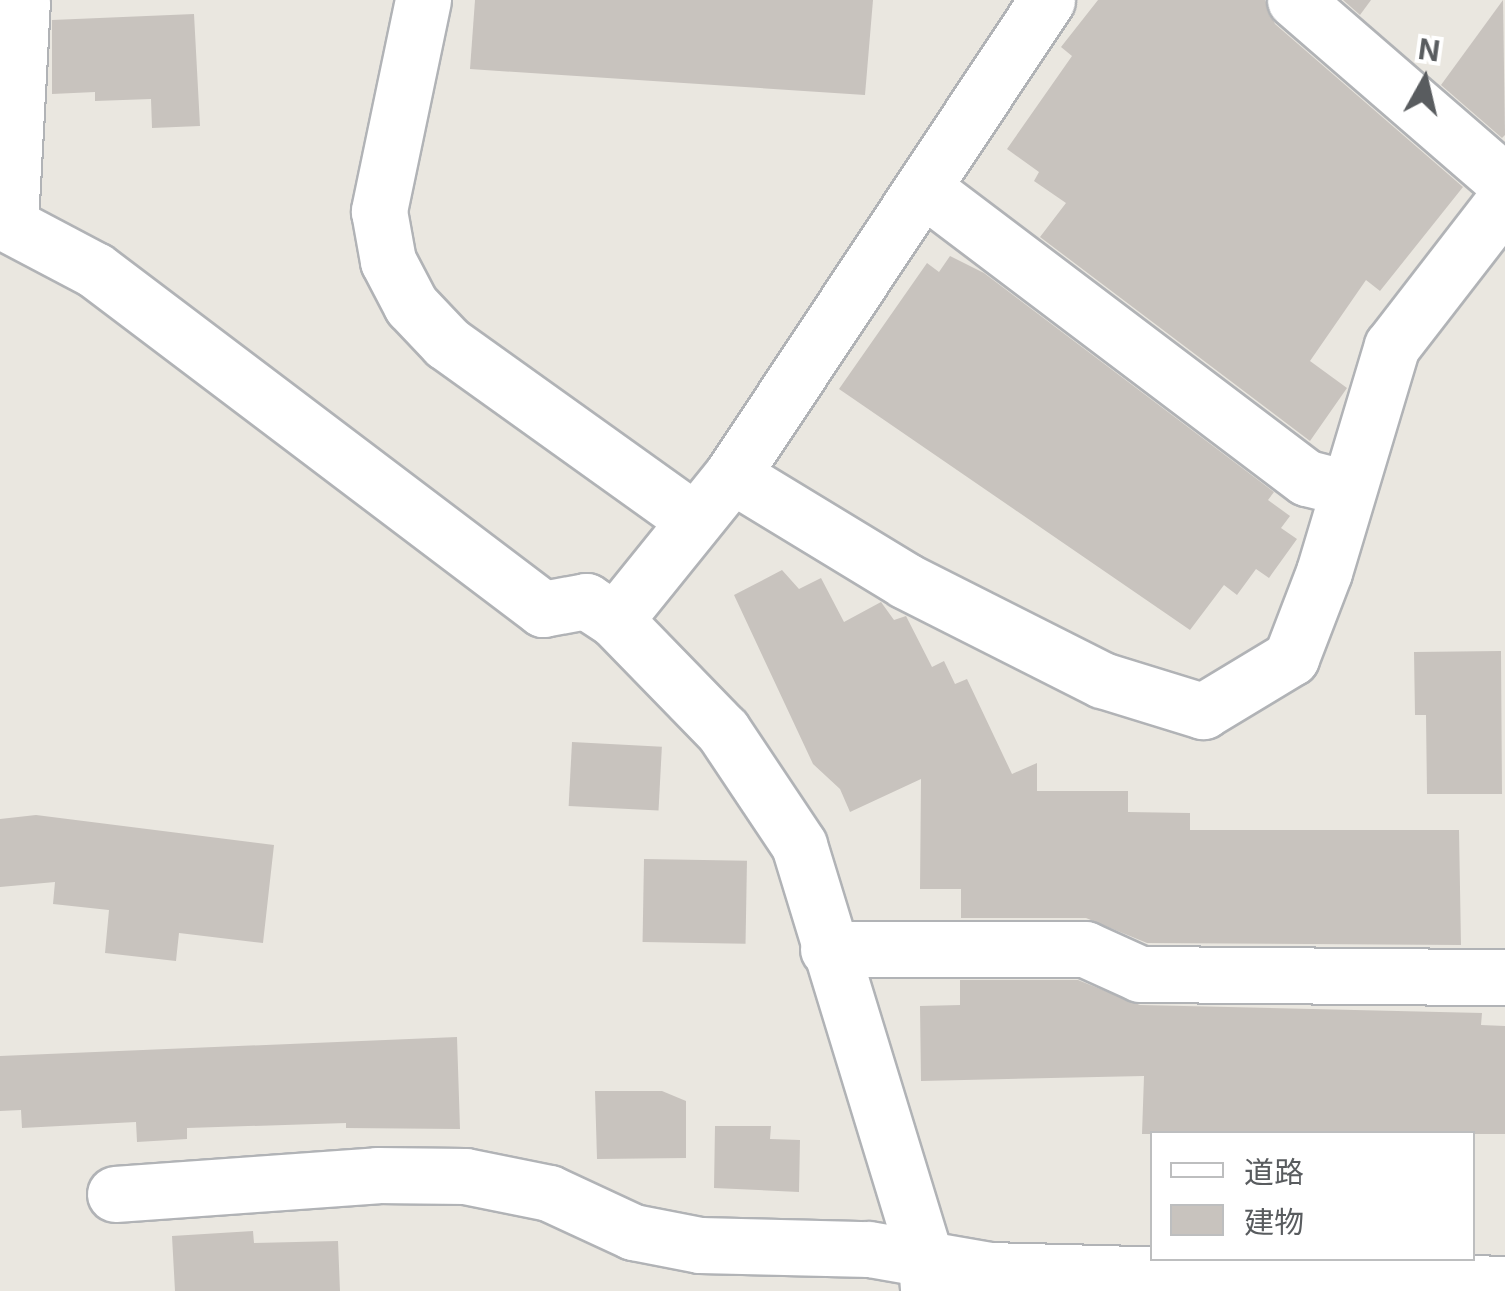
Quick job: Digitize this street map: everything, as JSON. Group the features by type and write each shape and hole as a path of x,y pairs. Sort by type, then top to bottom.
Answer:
{"street":[{"path":"22,0 5,221 95,270 542,608 586,601 614,620 723,731 798,844 927,1276"},
{"path":"423,0 380,212 388,261 403,291 448,342 691,518"},
{"path":"614,620 691,518 732,475 1048,0"},
{"path":"1295,0 1505,182"},
{"path":"922,188 1307,478 1346,488"},
{"path":"732,475 906,581 1102,680 1203,711 1291,658 1324,572 1346,488 1392,346 1505,200"},
{"path":"828,949 1085,949 1140,974 1505,976"},
{"path":"115,1194 376,1175 464,1176 550,1193 633,1232 700,1245 869,1249 927,1276 988,1270 1505,1284"}],"building":[{"path":"475,0 873,0 865,95 470,69"},
{"path":"1098,0 1265,0 1275,24 1463,187 1380,291 1366,280 1310,361 1347,388 1310,441 1040,237 1066,203 1034,181 1039,172 1007,149 1072,56 1061,47"},
{"path":"1343,0 1371,0 1360,15"},
{"path":"1503,0 1505,135 1502,138 1441,85"},
{"path":"194,14 200,126 152,128 151,99 95,101 95,92 52,94 52,20"},
{"path":"950,256 984,273 1274,492 1268,500 1290,516 1281,528 1297,539 1269,578 1256,569 1237,595 1224,585 1190,630 839,389 927,263 939,272"},
{"path":"782,570 799,589 821,578 844,622 881,602 894,620 906,616 932,667 944,661 955,684 967,679 1012,774 1037,763 1037,791 1128,791 1128,812 1190,813 1190,830 1459,830 1461,945 1147,943 1086,918 961,918 961,889 920,889 921,779 850,812 840,789 813,764 734,595"},
{"path":"1501,651 1502,794 1427,794 1426,715 1415,715 1414,652"},
{"path":"572,742 662,747 659,811 569,806"},
{"path":"36,815 274,845 263,943 179,933 176,961 105,953 109,910 53,904 55,882 0,887 0,819"},
{"path":"644,859 747,861 746,944 643,942"},
{"path":"960,980 1078,980 1140,1005 1482,1013 1481,1025 1505,1026 1505,1134 1142,1134 1144,1076 921,1081 920,1006 960,1005"},
{"path":"457,1037 460,1129 346,1128 346,1123 187,1128 187,1139 137,1142 136,1122 22,1128 21,1110 0,1111 0,1056"},
{"path":"595,1091 662,1091 686,1101 686,1158 597,1159"},
{"path":"715,1126 771,1126 770,1139 800,1140 799,1192 714,1188"},
{"path":"253,1231 254,1243 338,1241 340,1291 175,1291 172,1236"}]}
